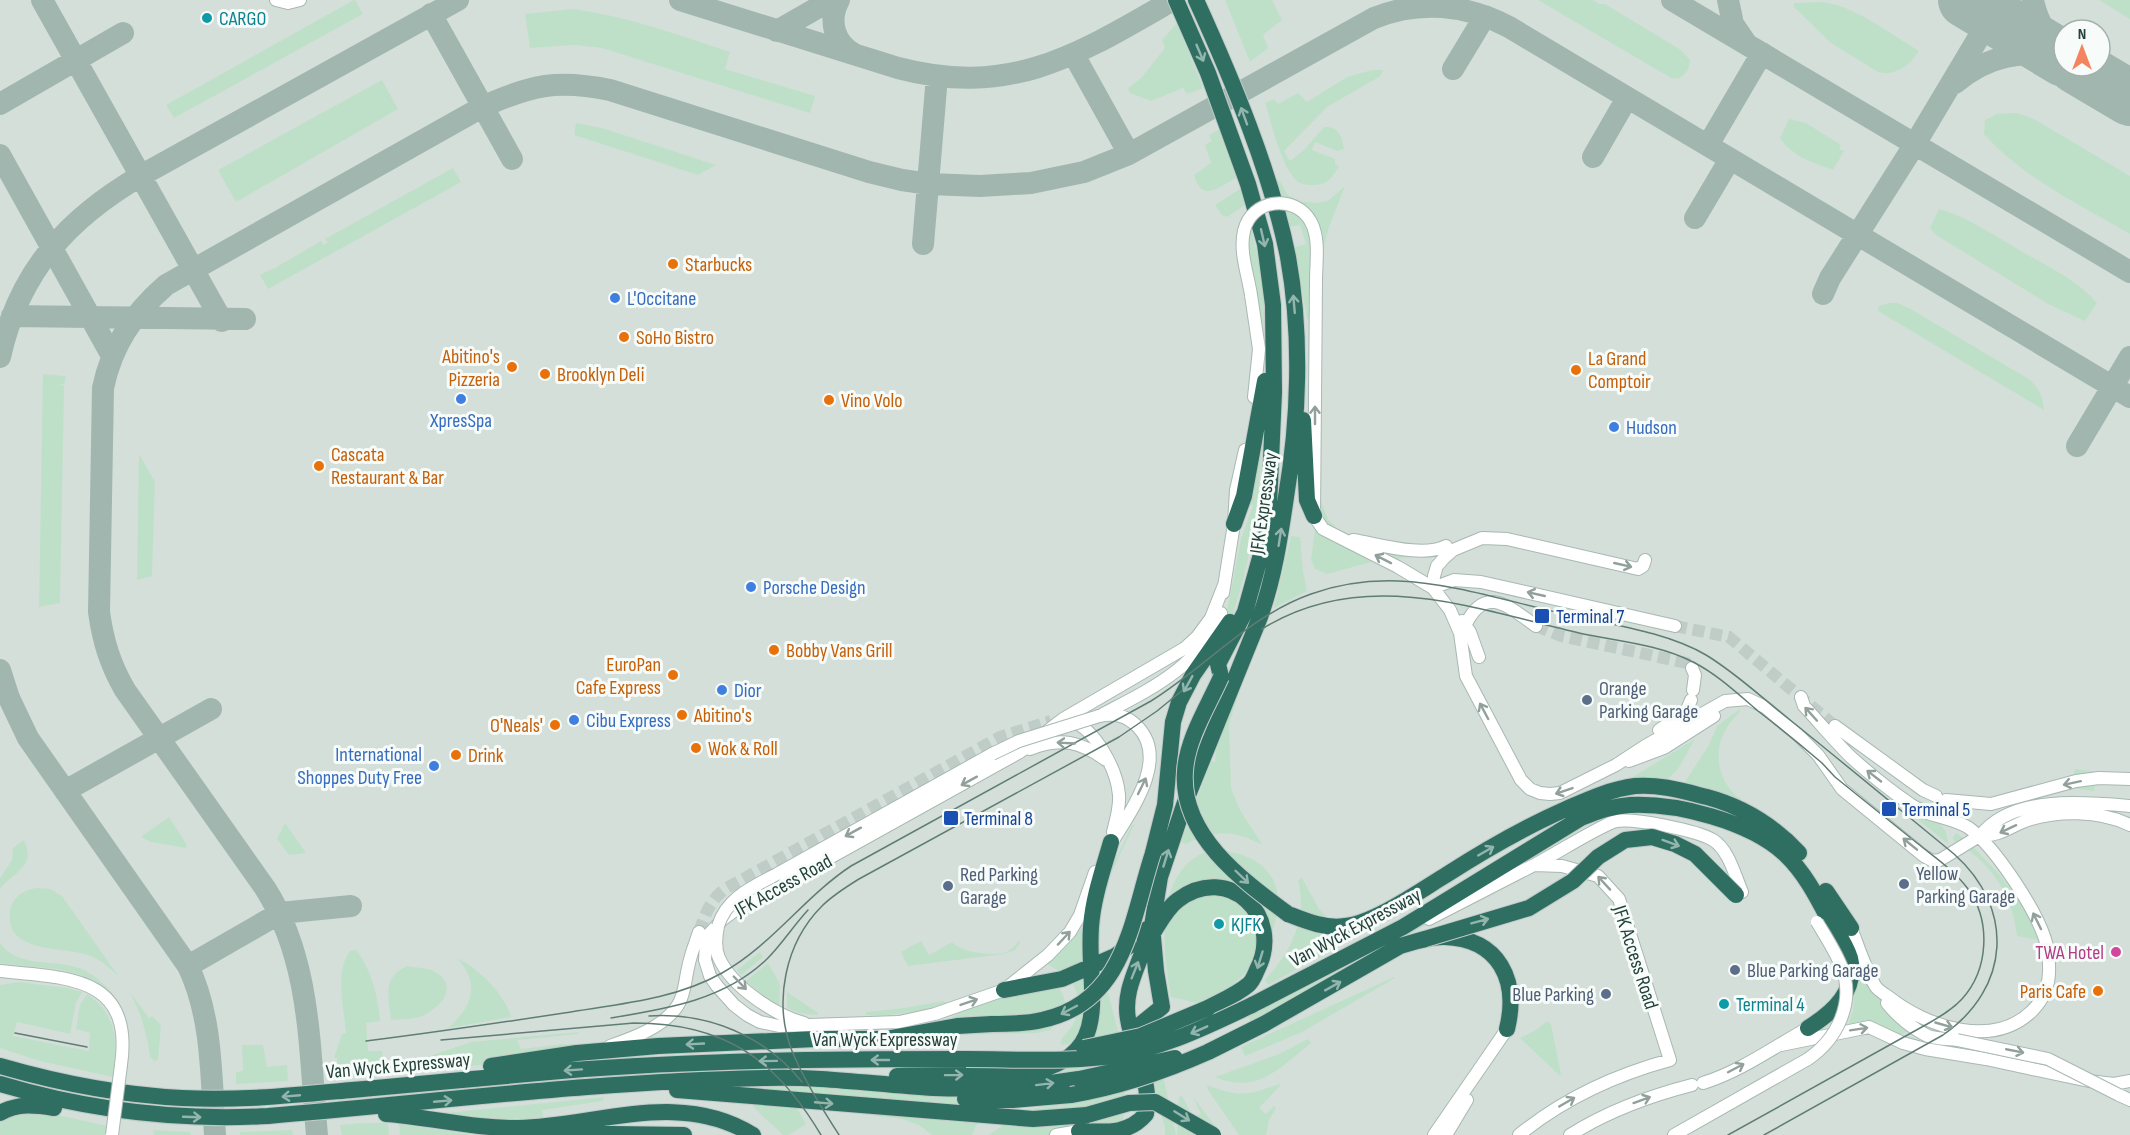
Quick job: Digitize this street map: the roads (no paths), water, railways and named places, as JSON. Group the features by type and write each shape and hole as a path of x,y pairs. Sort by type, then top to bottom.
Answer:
{"highway":[{"name":"JFK Expressway","path":"1176,0 1212,81 1254,201 1268,260 1274,321 1274,392 1268,529 1259,586 1248,621 1220,671 1193,739 1185,769 1185,788 1196,822 1205,839 1255,890 1288,914 1316,924 1345,926 1369,918 1400,903 1533,824 1609,791 1636,786 1667,787 1721,801 1747,812 1775,830 1798,851 1851,928"},
{"name":"JFK Expressway","path":"1131,1032 1162,1006 1151,926 1160,877 1184,805 1271,585 1291,467 1296,362 1291,279 1279,224 1242,108 1196,0"},
{"path":"1234,524 1244,496 1254,447 1274,321"},
{"path":"1296,362 1304,432 1307,500 1314,516"},
{"path":"350,1090 364,1081 514,1064 595,1051 697,1044 885,1039 957,1026 1030,1023 1051,1018 1075,1007 1100,988 1115,968 1126,947 1165,805 1173,722 1179,702 1193,675 1232,619 1242,590 1262,495 1274,392"},
{"name":"Van Wyck Expressway","path":"0,1066 92,1088 170,1097 214,1099 275,1097 558,1071 667,1064 1091,1058 1132,1052 1184,1037 1403,927 1573,823 1599,811 1629,805 1669,808 1713,818"},
{"path":"1713,818 1749,836 1779,858 1799,883 1817,922"},
{"path":"1713,818 1744,828 1763,838 1794,863 1809,883 1848,953 1851,966 1847,992 1830,1013 1802,1031"},
{"path":"1425,939 1472,923 1529,908 1573,881 1598,857 1625,840 1652,837 1675,844 1695,854 1739,894"},
{"path":"770,1077 1018,1074 1048,1068 1067,1058 1084,1039 1092,1018 1091,918 1111,842"},
{"path":"1004,990 1062,979 1114,956 1137,940 1176,901 1202,888 1216,886 1238,893 1254,908 1264,930 1263,957 1250,984 1196,1014 1142,1036 1022,1059"},
{"path":"1079,1131 1125,1131 1133,1128 1146,1114 1148,1099 1146,1077 1131,1032 1127,997 1132,975 1151,926"},
{"path":"1425,939 1446,937 1468,941 1489,951 1503,968 1510,989 1512,1009 1507,1029"},
{"name":"Van Wyck Expressway","path":"0,1084 74,1103 133,1112 222,1117 268,1116 619,1085 770,1077 903,1086 993,1088 1038,1085 1079,1079 1208,1052 1264,1024 1400,946 1425,939"},
{"path":"903,1086 948,1098 980,1100 1013,1100 1071,1095 1116,1087 1208,1052"},
{"path":"0,1056 73,1076 92,1088"},
{"path":"619,1085 1033,1119 1087,1115 1129,1102 1145,1101 1167,1107 1213,1135"},
{"path":"0,1113 11,1108 29,1105 76,1112 133,1112"},
{"path":"343,1109 482,1126 518,1128 546,1135 711,1128 732,1135"},
{"path":"518,1128 620,1114 664,1112 720,1119 753,1135"}],"street":[{"path":"276,0 288,3 300,0"},
{"path":"813,1025 787,1017 764,1005 743,987 719,958 716,935 727,907 740,895 999,750 1061,723 1099,716 1156,685 1184,666 1207,641 1223,607 1236,490 1258,368 1258,340 1244,253 1244,232 1256,212 1273,204 1283,203 1297,208 1311,222 1316,240 1314,516 1323,529 1398,567 1433,588 1466,626 1479,657"},
{"path":"1338,537 1421,551 1437,551 1446,546"},
{"path":"1433,588 1437,566 1453,550 1482,538 1496,537 1638,568 1643,566 1645,560"},
{"path":"1433,588 1454,580 1481,582 1675,626"},
{"path":"1020,752 1061,723 1185,648 1197,637 1211,618 1224,585"},
{"path":"1466,626 1473,612 1494,601 1503,603 1536,626"},
{"path":"1450,610 1460,633 1466,676 1521,780 1530,789 1550,794 1560,793 1616,765 1725,701 1748,699 1755,701 1773,714 1811,747 1842,789 1924,856 1934,861 1940,861 1979,835 1993,822 2023,810 2050,803 2077,802 2130,806"},
{"path":"1616,765 1630,750 1686,712 1692,695 1695,675 1692,668"},
{"path":"1801,697 1804,706 1853,759 1912,806 1960,824 1979,835 2013,880 2035,915 2048,952 2047,986 2040,1001 2027,1016 2012,1025 1992,1031 1949,1028 1918,1016 1876,987"},
{"name":"JFK Access Road","path":"1020,752 781,884 722,920 707,939 705,960 710,976 734,1005 747,1015 767,1024 787,1026 906,1021 942,1012 1004,990 1048,955 1074,926 1095,871 1136,800 1148,774 1150,765 1148,743 1139,728 1122,716 1099,716"},
{"path":"1061,723 1081,724 1091,732 1117,781 1119,796 1111,842"},
{"path":"1835,726 1923,790 1941,798 1991,804 2076,781 2099,778 2130,779"},
{"path":"1020,752 1050,743 1073,743 1085,746 1108,762"},
{"path":"1979,835 1990,836 2030,819 2061,814 2102,816 2130,825"},
{"path":"1257,1001 1292,991 1616,821 1640,822 1675,828 1713,840 1725,854 1739,894"},
{"name":"JFK Access Road","path":"1518,1135 1550,1112 1588,1091 1621,1076 1670,1060 1619,899 1598,876 1562,866 1533,865"},
{"path":"1674,1135 1800,1064 1823,1048 1832,1037 1844,1011 1845,983 1839,962 1817,922"},
{"path":"1851,928 1876,987 1893,1011 1929,1037 1986,1059"},
{"path":"595,1051 644,1032 671,1013 681,998 699,932"},
{"path":"694,948 704,979 711,988 734,1005"},
{"path":"0,971 71,979 90,986 100,993 113,1008 121,1026 124,1043 112,1135"},
{"path":"0,979 22,974"},
{"path":"1781,1045 1869,1028 1916,1047 1986,1059 2089,1082 2114,1084 2130,1081"},
{"path":"1434,1135 1507,1029"},
{"path":"1446,1135 1492,1061 1507,1029"},
{"path":"1570,1135 1626,1106 1720,1077 1781,1045 1802,1031"},
{"path":"1929,1037 1957,1040 2048,1059 2130,1100"},
{"path":"1056,1135 1079,1131"}],"tunnel":[{"path":"1536,626 1561,636 1687,663 1692,668"},
{"path":"1675,626 1729,637 1835,726"},
{"path":"699,932 712,903 725,889 1000,737 1051,721"}],"tram line":[{"path":"366,1041 625,1004 665,995 704,982 740,962 834,878 851,866 1151,701 1268,615 1311,594 1343,585 1376,581 1418,582 1479,593 1635,629 1673,640 1706,655 1749,686 1954,854 1974,875 1988,898 1995,923 1997,947 1992,971 1982,994 1965,1016 1943,1035 1764,1135"},
{"path":"1262,629 1300,610 1339,600 1379,596 1419,598 1459,604 1666,651 1702,667 1727,685 1957,876 1968,889 1981,915 1984,945 1978,974 1962,999 1929,1023 1728,1135"},
{"path":"839,1135 797,1062 786,1032 783,1013 783,993 791,955 809,921 826,902 854,882 1119,737 1184,689"},
{"path":"611,1018 673,1006 714,993 733,984 767,959 808,910"},
{"path":"649,1016 693,1018 734,1030 771,1052 802,1082"},
{"path":"441,1040 634,1023 695,1030 721,1038 744,1050 766,1066 804,1108 821,1135"},
{"path":"15,1033 87,1047"}],"place":[{"name":"CARGO","path":"207,18"},
{"name":"Starbucks","path":"673,264"},
{"name":"L'Occitane","path":"615,298"},
{"name":"SoHo Bistro","path":"624,337"},
{"name":"Abitino's Pizzeria","path":"512,367"},
{"name":"La Grand Comptoir","path":"1576,370"},
{"name":"Brooklyn Deli","path":"545,374"},
{"name":"XpresSpa","path":"461,399"},
{"name":"Vino Volo","path":"829,400"},
{"name":"Hudson","path":"1614,427"},
{"name":"Cascata Restaurant & Bar","path":"319,466"},
{"name":"Porsche Design","path":"751,587"},
{"name":"Terminal 7","path":"1542,616"},
{"name":"Bobby Vans Grill","path":"774,650"},
{"name":"EuroPan Cafe Express","path":"673,675"},
{"name":"Dior","path":"722,690"},
{"name":"Orange Parking Garage","path":"1587,700"},
{"name":"Abitino's","path":"682,715"},
{"name":"Cibu Express","path":"574,720"},
{"name":"O'Neals'","path":"555,725"},
{"name":"Wok & Roll","path":"696,748"},
{"name":"Drink","path":"456,755"},
{"name":"International Shoppes Duty Free","path":"434,766"},
{"name":"Terminal 5","path":"1889,809"},
{"name":"Terminal 8","path":"951,818"},
{"name":"Yellow Parking Garage","path":"1904,884"},
{"name":"Red Parking Garage","path":"948,886"},
{"name":"KJFK","path":"1219,924"},
{"name":"TWA Hotel","path":"2116,952"},
{"name":"Blue Parking Garage","path":"1735,970"},
{"name":"Paris Cafe","path":"2098,991"},
{"name":"Blue Parking","path":"1606,994"},
{"name":"Terminal 4","path":"1724,1004"}]}
